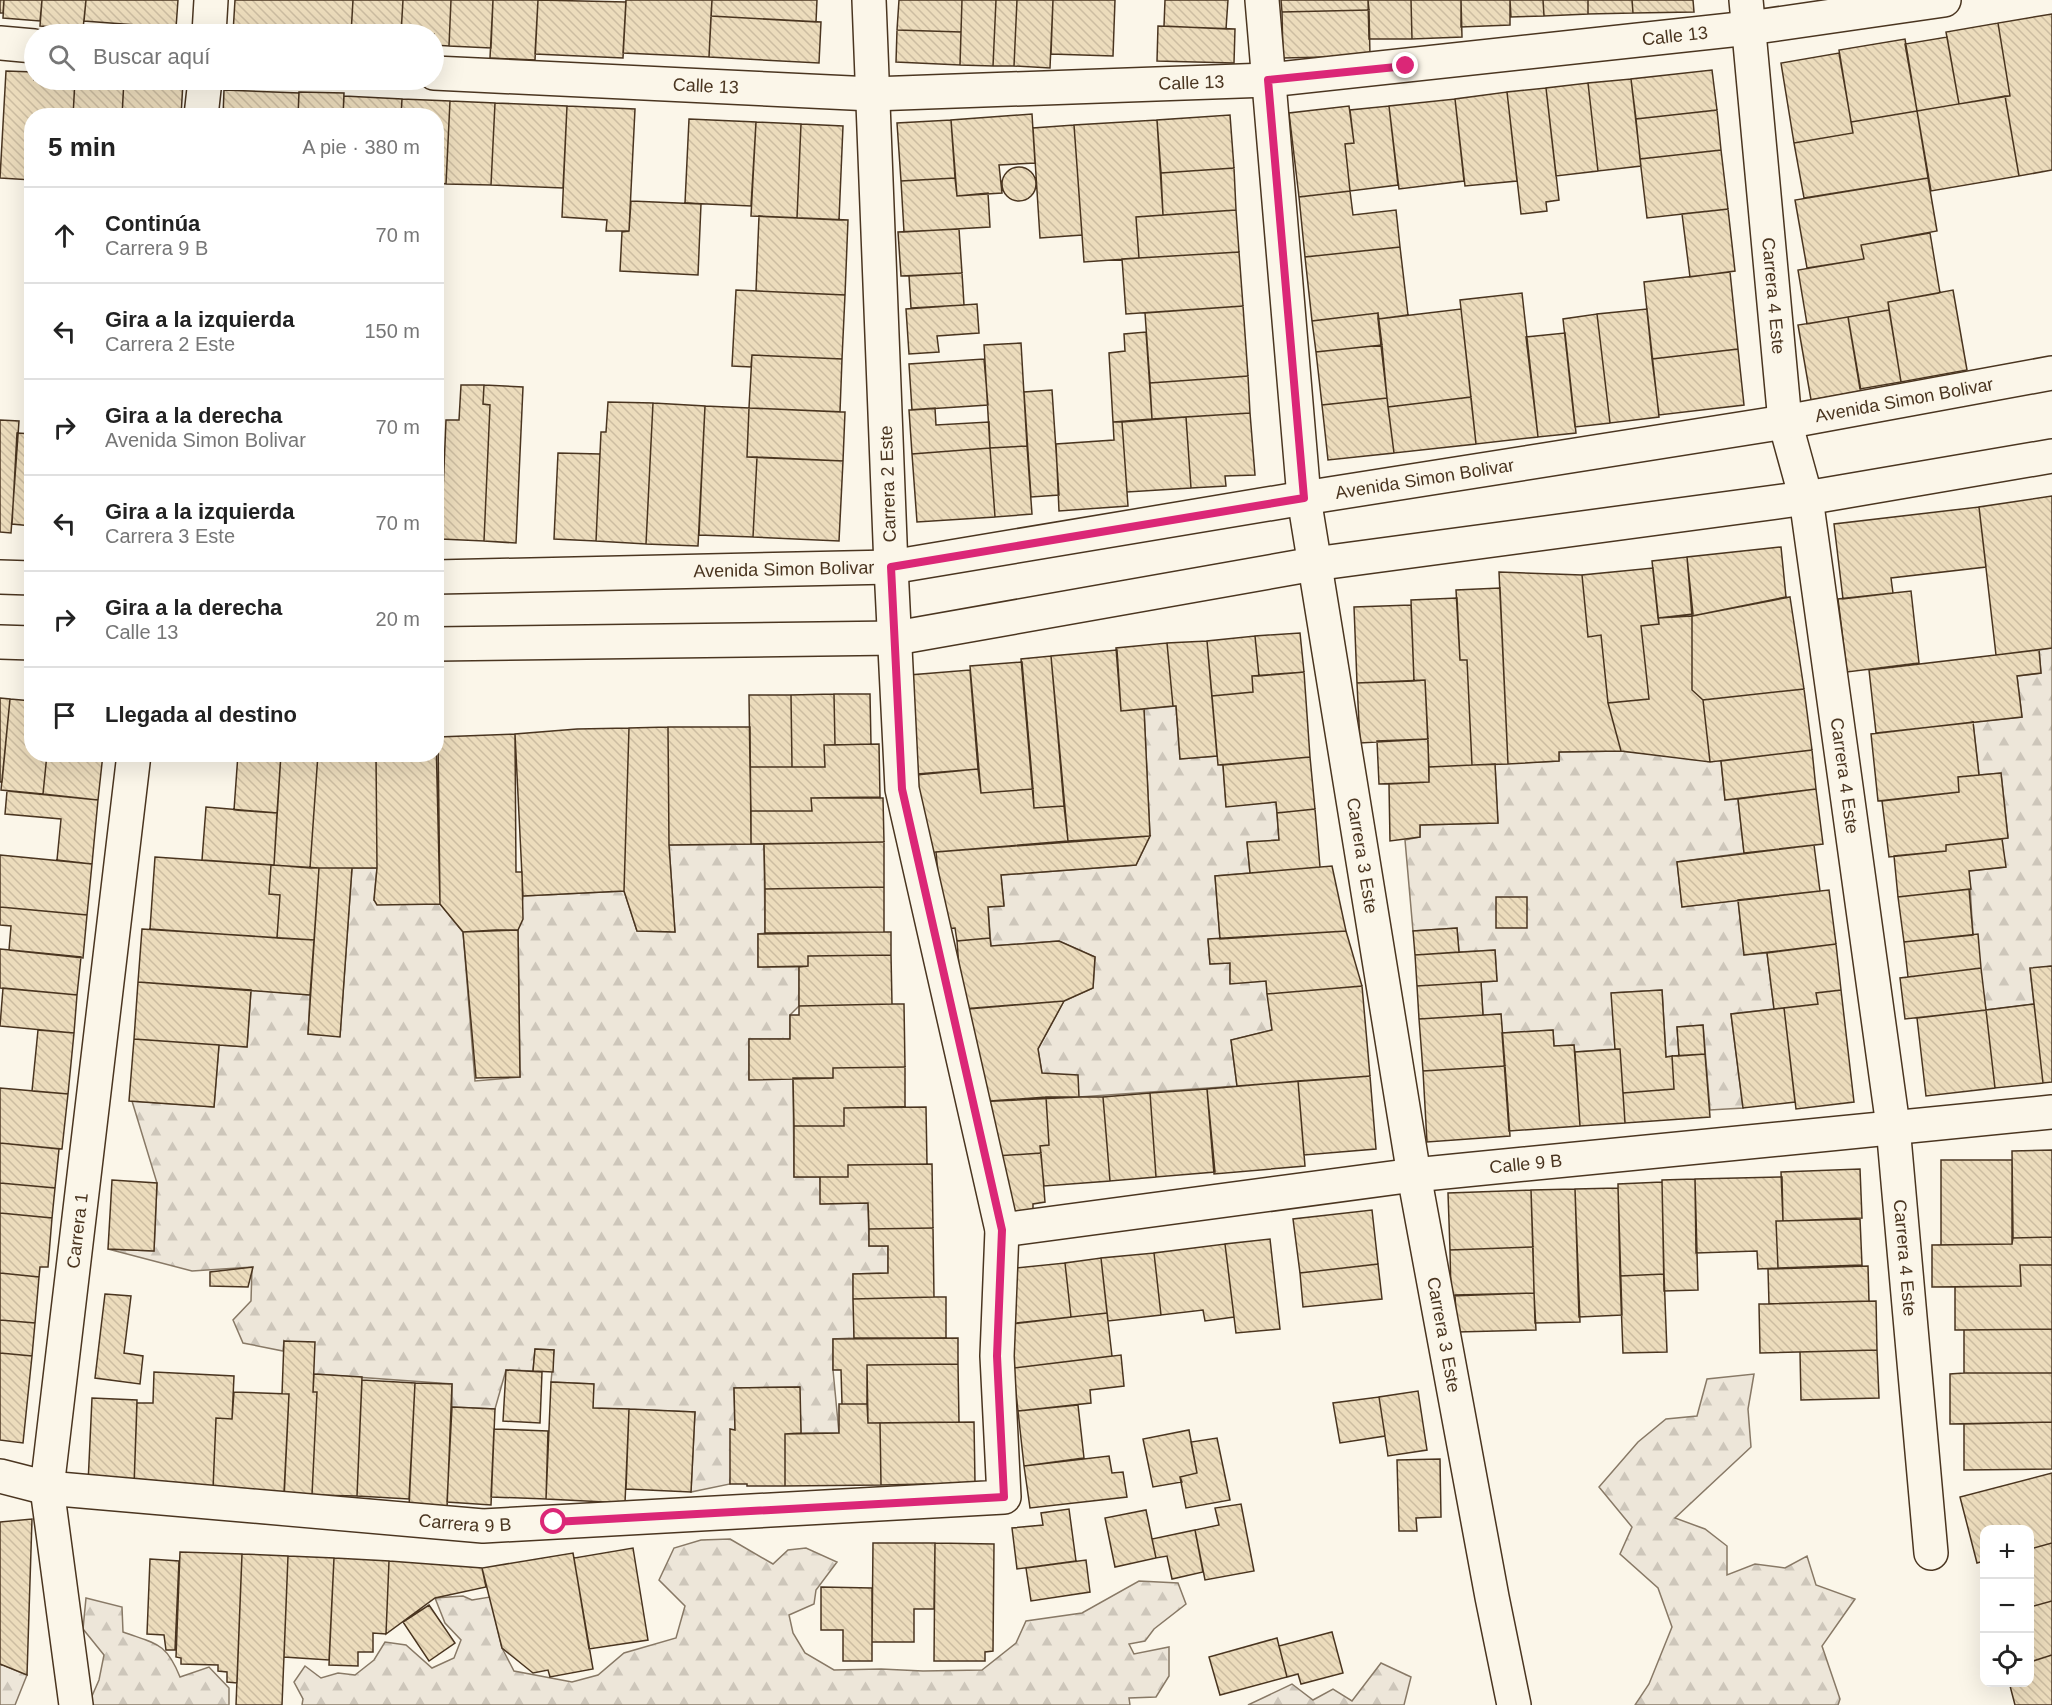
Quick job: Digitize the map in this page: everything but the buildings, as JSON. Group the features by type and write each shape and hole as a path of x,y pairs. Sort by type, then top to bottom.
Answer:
{"street":[{"path":"210,24 211,0"},
{"name":"Carrera 2 Este","path":"868,0 902,789 1002,1230 997,1356 1004,1497"},
{"name":"Carrera 3 Este","path":"1262,0 1304,498 1414,1175 1514,1705"},
{"name":"Calle 13","path":"444,73 872,94 1268,80 1747,14 1944,0"},
{"name":"Carrera 4 Este","path":"1747,14 1785,422 1806,498 1893,1126 1931,1553"},
{"path":"0,43 24,45"},
{"path":"202,108 204,90"},
{"name":"Avenida Simon Bolivar","path":"444,577 891,567 1304,498 1785,422 2052,373"},
{"path":"444,644 896,638 1314,564 1806,498 2052,456"},
{"path":"0,577 24,578"},
{"path":"0,642 24,643"},
{"name":"Carrera 1","path":"76,1705 47,1488 133,762"},
{"name":"Calle 9 B","path":"1002,1230 1414,1175 2052,1112"},
{"name":"Carrera 9 B","path":"0,1476 47,1488 483,1526 1004,1497"}],"green space":[{"path":"2052,648 2052,966 2030,969 2034,1004 1986,1010 1973,935 1969,871 2005,867 2002,839 2008,837 2001,773 1979,775 1973,722 2022,717 2017,676 2041,673 2039,650"},
{"path":"1176,706 1180,759 1217,756 1223,765 1226,806 1276,802 1279,840 1247,843 1250,873 1215,876 1220,939 1208,940 1210,964 1230,963 1230,983 1266,981 1272,1030 1231,1040 1237,1086 1079,1097 1042,1073 1038,1049 1064,1001 1093,988 1095,957 1059,941 991,946 988,907 1004,905 1001,875 1136,865 1150,836 1144,709"},
{"path":"1621,751 1721,761 1725,800 1738,799 1744,853 1677,862 1682,907 1738,900 1744,955 1767,953 1774,1009 1731,1014 1743,1108 1710,1110 1703,1025 1677,1027 1679,1056 1666,1057 1662,990 1612,993 1615,1049 1575,1052 1574,1045 1554,1046 1553,1030 1502,1033 1501,1014 1483,1015 1481,982 1497,981 1495,950 1459,952 1457,928 1413,931 1405,840 1420,837 1420,825 1498,823 1495,764 1559,761 1559,752"},
{"path":"764,844 765,933 758,934 758,967 799,967 799,1006 790,1015 790,1039 749,1039 749,1079 793,1078 794,1177 820,1177 821,1204 868,1203 869,1246 888,1246 888,1273 853,1274 854,1338 833,1339 833,1370 839,1433 801,1433 799,1387 734,1388 735,1430 730,1484 691,1492 695,1412 593,1408 593,1384 551,1382 554,1350 535,1349 533,1371 506,1370 495,1409 452,1407 452,1384 314,1374 284,1341 283,1351 243,1343 233,1320 251,1301 252,1267 192,1271 108,1249 154,1251 157,1183 132,1101 214,1107 219,1045 247,1047 251,990 310,995 308,1034 340,1036 352,868 377,868 374,900 440,904 463,932 475,1081 520,1077 518,930 523,896 624,891 637,931 675,932 669,845"},
{"path":"1754,1374 1748,1409 1751,1447 1675,1518 1705,1529 1727,1546 1727,1575 1755,1564 1785,1568 1807,1556 1816,1585 1855,1599 1822,1646 1840,1699 1838,1705 1635,1705 1649,1684 1672,1627 1658,1588 1620,1554 1632,1527 1599,1487 1638,1442 1666,1419 1697,1416 1707,1379"},
{"path":"730,1539 773,1564 788,1550 806,1548 837,1562 816,1590 814,1604 789,1615 793,1633 805,1653 834,1670 982,1670 1016,1643 1026,1621 1082,1613 1139,1581 1178,1583 1186,1604 1154,1629 1145,1641 1129,1644 1134,1654 1169,1647 1169,1676 1156,1697 1129,1698 1130,1705 302,1705 303,1699 294,1682 305,1666 321,1678 338,1673 355,1675 374,1660 385,1642 406,1645 432,1668 454,1658 461,1640 445,1623 435,1598 463,1596 472,1600 490,1597 502,1648 514,1671 572,1682 598,1675 624,1653 676,1638 685,1606 659,1580 674,1548 701,1540"},
{"path":"86,1598 122,1607 123,1632 159,1646 170,1657 180,1677 209,1667 229,1688 229,1705 88,1705 99,1680 104,1655 83,1629"},
{"path":"1381,1663 1411,1677 1404,1705 1248,1705 1292,1684 1313,1700 1333,1689 1352,1701"},
{"path":"0,1664 27,1675 15,1705 0,1705"}],"route":[{"path":"554,1522 1004,1497 997,1356 1002,1230 902,789 891,567 1304,498 1268,80 1406,66"}]}
